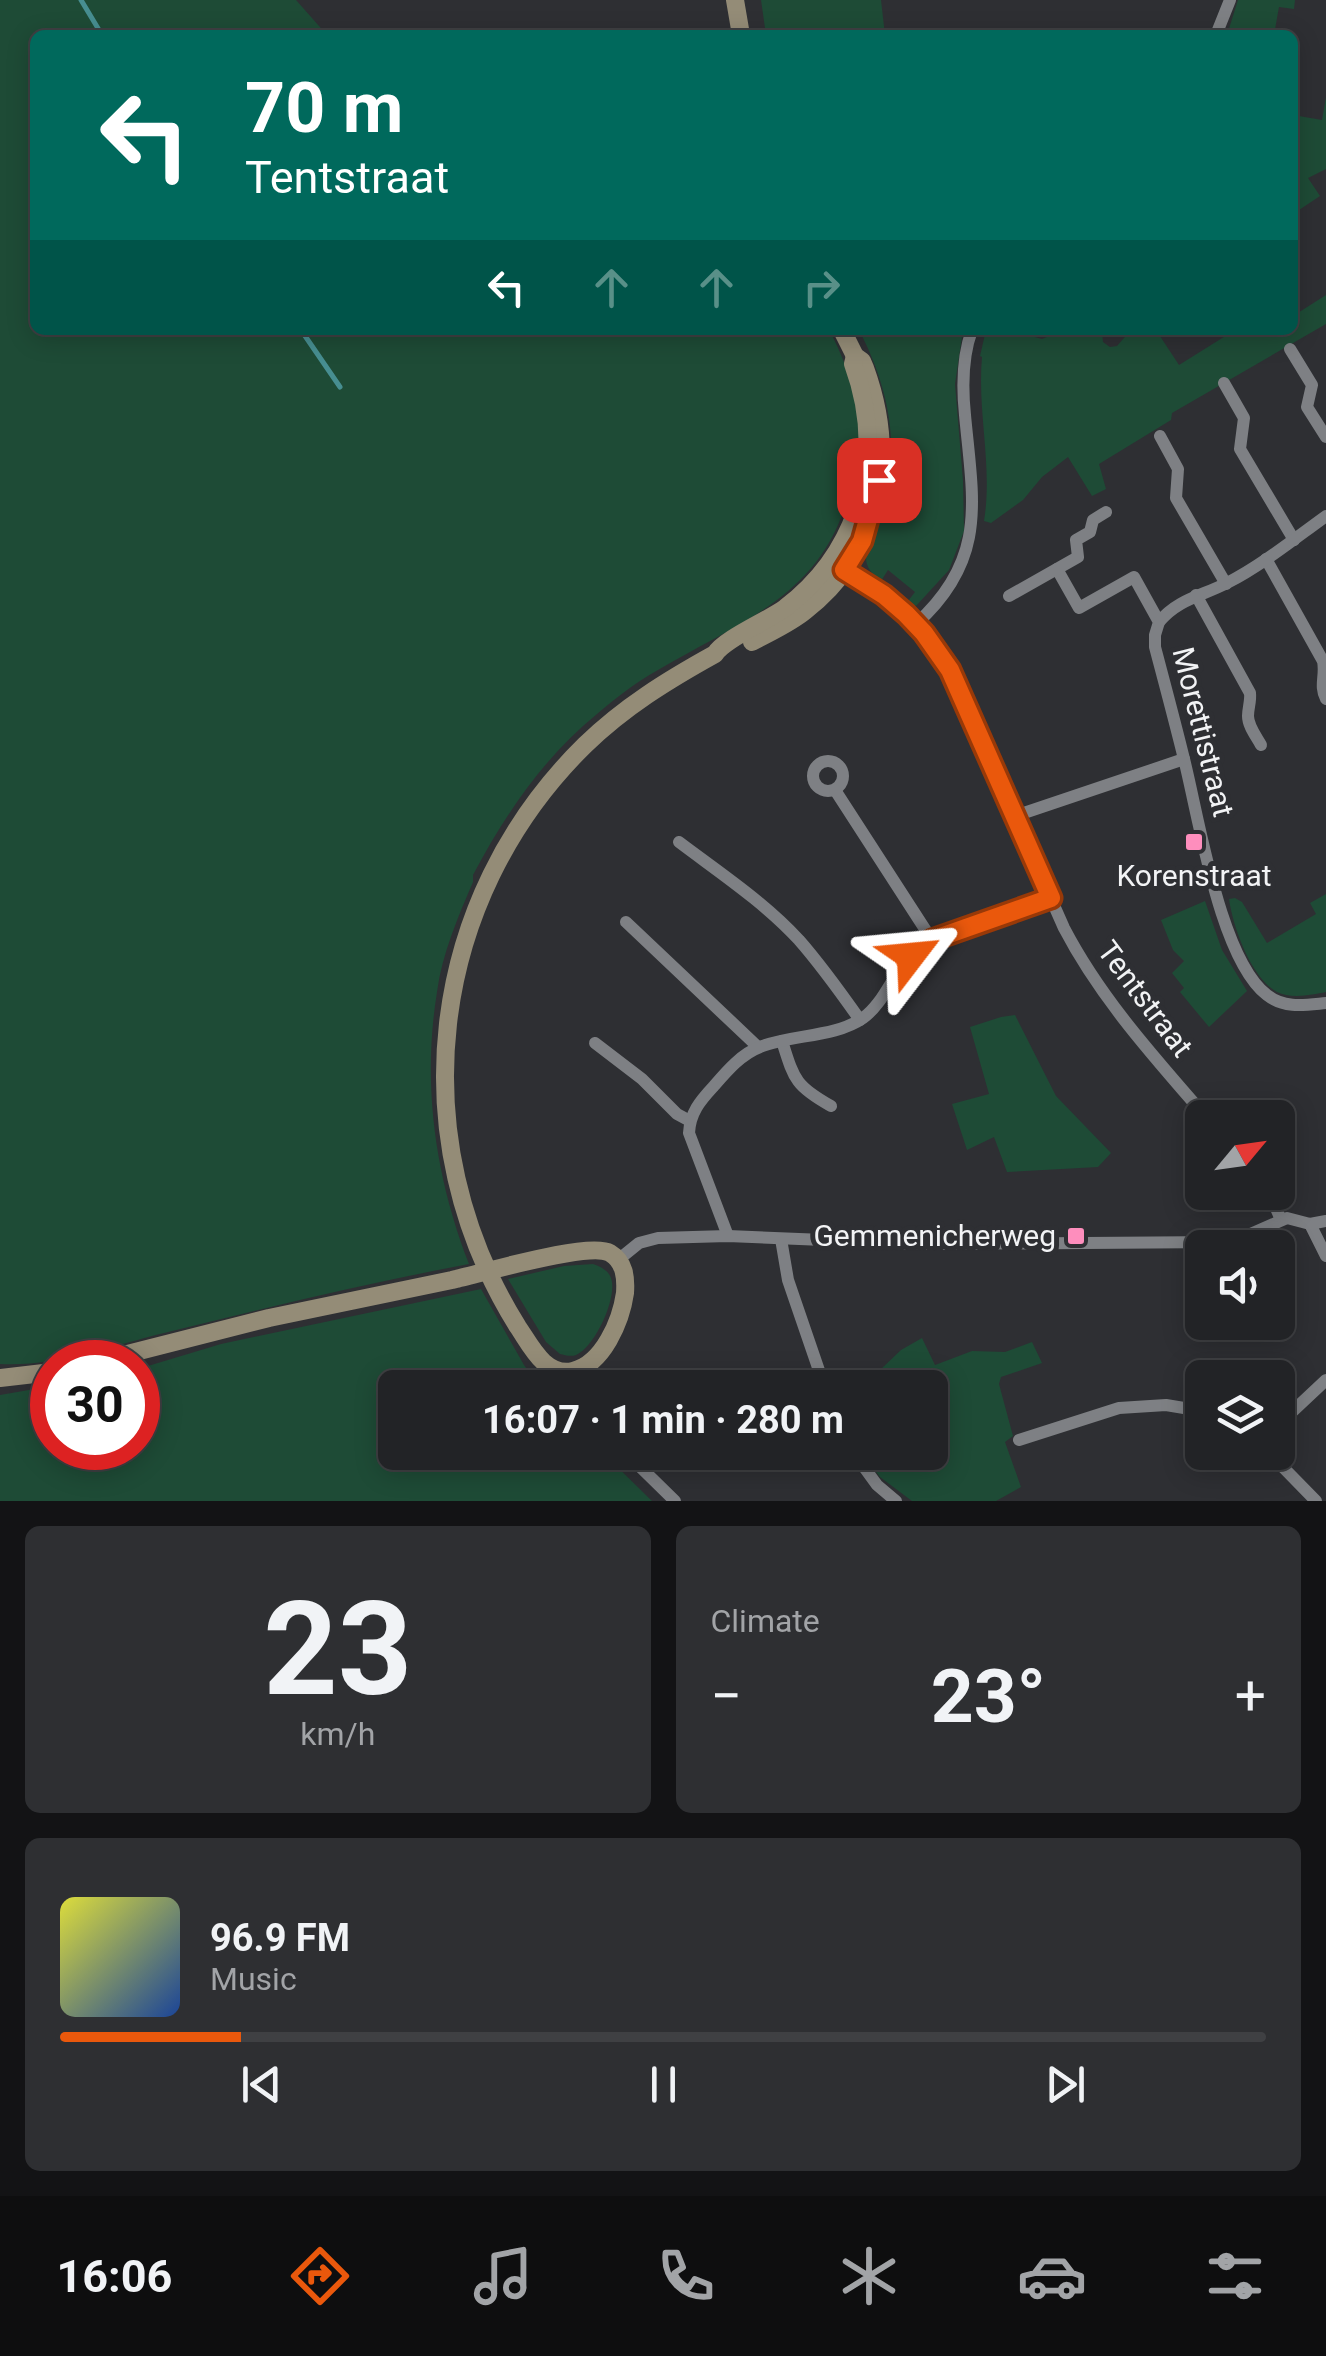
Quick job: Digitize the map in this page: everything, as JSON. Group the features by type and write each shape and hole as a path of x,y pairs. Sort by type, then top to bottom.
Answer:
{"main road":[{"path":"736,0 740,30"},
{"path":"748,0 751,30"},
{"path":"553,1370 526,1339 494,1283 466,1214 451,1152 444,1102 445,1054 450,1002 467,935 489,880 516,830 582,748 669,680 714,654 724,656 794,619 830,588 843,540 856,511 867,459 866,419 853,364 855,356 844,335"},
{"path":"160,1346 510,1267 592,1250 608,1252 624,1270 624,1300 616,1323 595,1357 581,1370"},
{"path":"0,1378 30,1375"}],"street":[{"path":"1218,30 1230,0"},
{"path":"916,624 946,588 967,552 973,518 962,383 971,335"},
{"path":"1290,349 1312,385 1307,406 1326,437"},
{"path":"1224,384 1244,418 1240,449 1294,540"},
{"path":"1160,436 1178,470 1176,498 1226,584"},
{"path":"1009,596 1078,556 1076,540 1090,532 1093,520 1106,512"},
{"path":"1159,622 1168,610 1226,584 1326,516"},
{"path":"1266,559 1323,661 1326,670 1321,687 1326,699"},
{"name":"Tentstraat","path":"838,565 884,595 916,624 950,670 1080,958 1096,984 1191,1100"},
{"name":"Morettistraat","path":"1057,569 1078,608 1134,577 1159,622 1155,648 1220,907 1236,952 1257,987 1271,998 1284,1004 1326,1003"},
{"path":"1196,595 1250,693 1249,723 1261,745"},
{"path":"1015,816 1184,759"},
{"path":"836,790 932,940"},
{"path":"679,842 760,903 797,938 860,1020"},
{"path":"728,1236 690,1133 694,1110 710,1090 758,1047 860,1020 878,1004 911,956 932,940 1051,898"},
{"path":"626,922 758,1047"},
{"path":"594,1042 642,1079 676,1114 690,1121"},
{"path":"782,1042 797,1084 831,1106"},
{"path":"1277,1210 1281,1220"},
{"path":"618,1260 648,1239 728,1236 923,1244 1222,1242 1281,1220 1310,1224 1326,1221"},
{"path":"1310,1224 1326,1256"},
{"path":"782,1239 788,1280 819,1370"},
{"path":"1295,1409 1326,1380"},
{"path":"1019,1440 1118,1408 1166,1404 1185,1408"},
{"path":"643,1470 675,1501"},
{"path":"866,1470 896,1501"},
{"path":"1286,1470 1316,1501"}],"green space":[{"path":"0,0 296,0 323,30 30,30 30,335 831,335 857,405 859,431 853,476 842,516 826,548 805,575 754,616 634,685 577,731 527,788 473,875 439,978 431,1061 440,1164 469,1264 137,1340 30,1340 30,1363 0,1364"},
{"path":"761,0 881,0 884,30 765,30"},
{"path":"1238,0 1295,0 1294,9 1279,7 1275,30 1229,30"},
{"path":"1326,97 1326,169 1308,178 1320,196 1298,211 1298,116 1322,120"},
{"path":"1326,295 1326,324 1172,413 1171,420 1099,464 1106,489 1092,496 1068,457 1042,477 1023,500 991,523 984,521 987,480 980,356 985,335 1042,339 1052,335 1102,335 1103,342 1110,347 1117,346 1127,335 1159,335 1179,365 1227,335 1298,335 1298,313"},
{"path":"861,335 962,335 955,384 964,531 949,570 916,606 908,601 915,592 888,570 881,581 867,563 891,468 887,407"},
{"path":"1326,894 1326,992 1295,996 1277,992 1251,964 1229,899 1242,902 1267,943 1316,914 1310,903"},
{"path":"1205,901 1222,950 1247,991 1209,1027 1180,992 1184,988 1172,973 1184,961 1173,950 1161,920"},
{"path":"1015,1015 1056,1096 1111,1153 1098,1167 1007,1172 994,1137 967,1150 952,1104 989,1094 970,1027"},
{"path":"593,1264 611,1278 608,1309 583,1350 574,1356 560,1354 546,1342 508,1279 564,1266"},
{"path":"481,1289 528,1370 378,1370 378,1470 620,1470 652,1501 0,1501 0,1395 30,1390 30,1470 160,1470 160,1362 221,1344"},
{"path":"922,1338 935,1365 972,1351 1005,1352 1032,1342 1042,1363 1001,1377 999,1384 1013,1436 1005,1442 1021,1487 996,1501 912,1501 880,1477 875,1470 948,1470 948,1370 880,1370 901,1350"}],"waterway":[{"path":"81,0 99,30"},
{"path":"304,335 340,387"}],"place":[{"name":"Korenstraat","path":"1194,842"},
{"name":"Gemmenicherweg","path":"1076,1236"}],"route":[{"path":"879,480 862,541 844,570 906,614 950,670 1051,898 932,940 911,956"}]}
